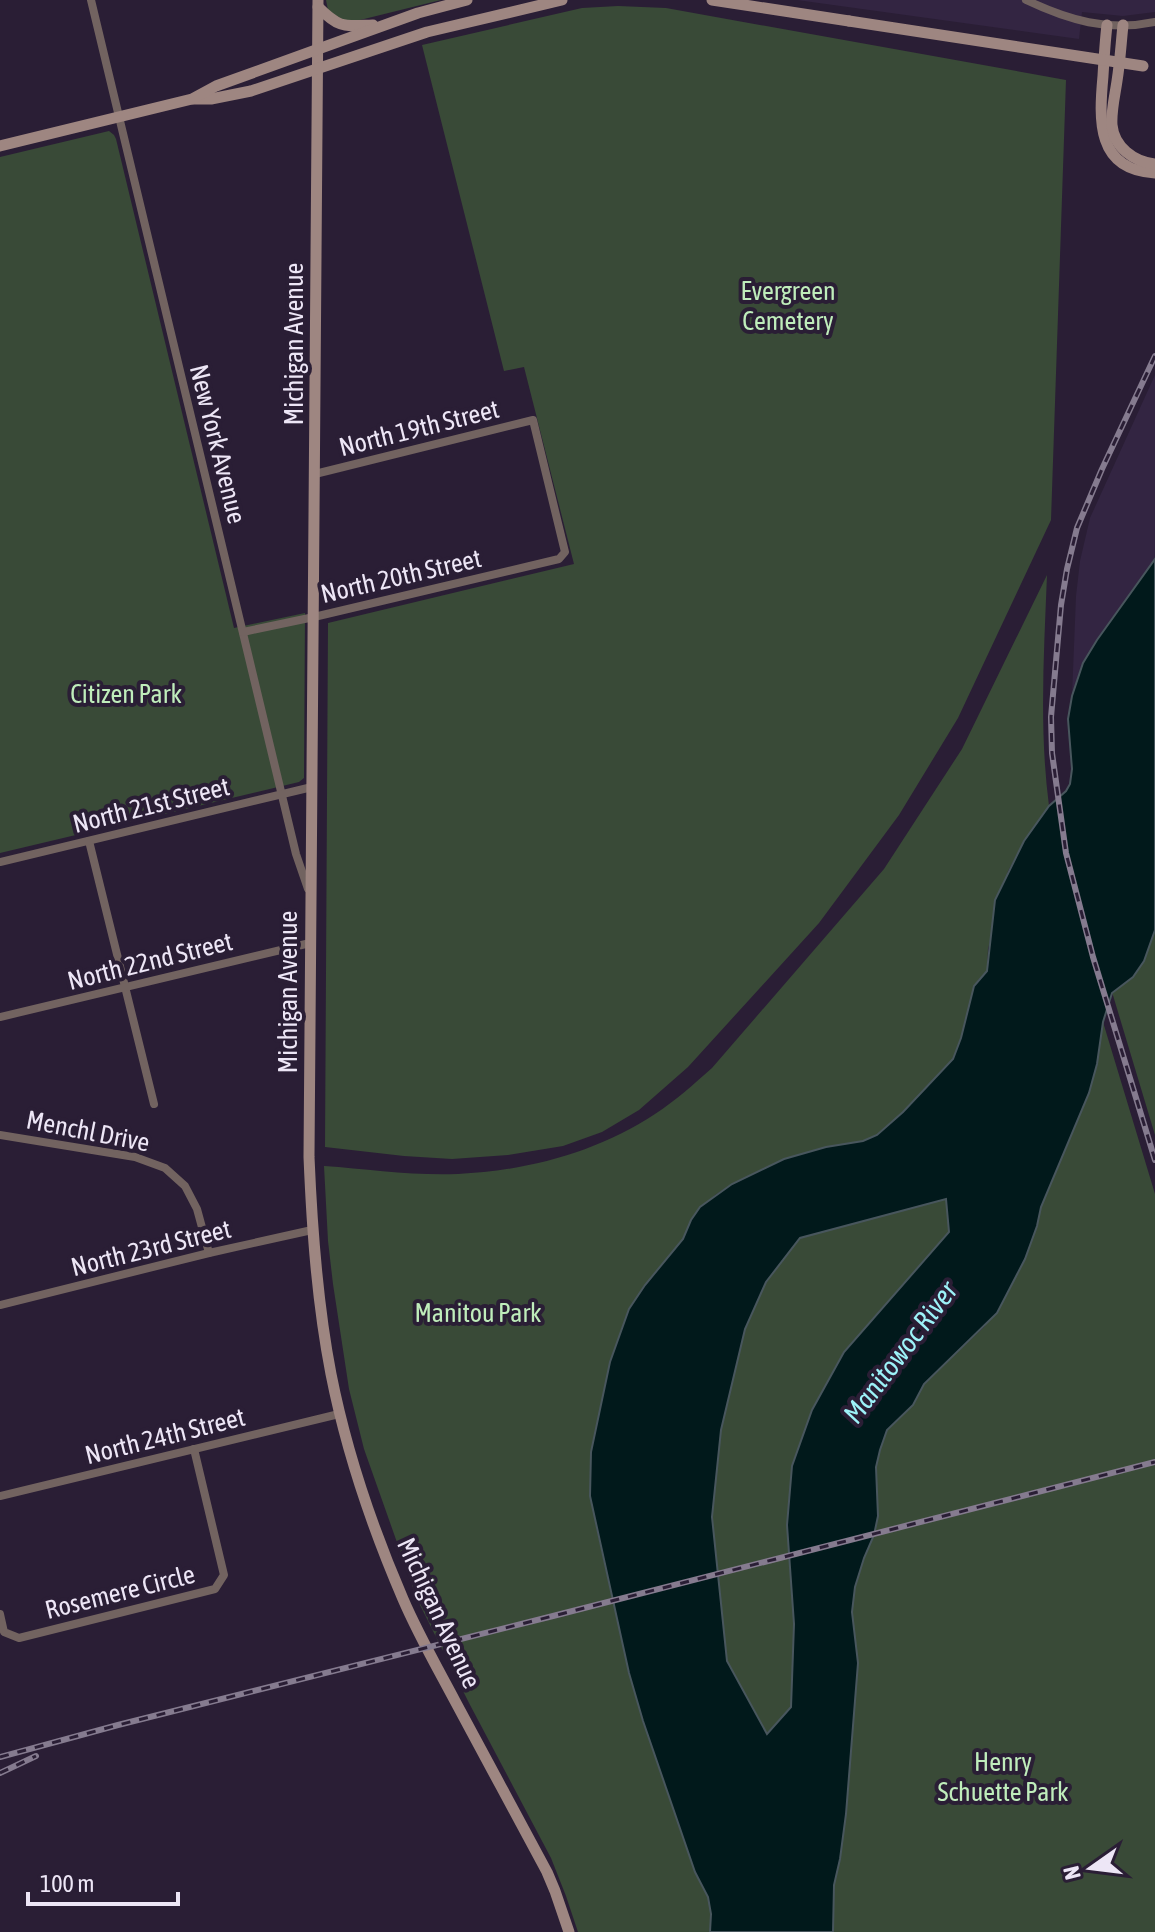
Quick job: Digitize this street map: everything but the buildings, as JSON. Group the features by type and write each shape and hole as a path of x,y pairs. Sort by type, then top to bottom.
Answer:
{"street":[{"name":"New York Avenue","path":"91,0 296,854 311,895"},
{"path":"0,146 192,99 216,86 318,49 422,12 467,0"},
{"path":"192,99 211,99 251,91 427,32 562,0"},
{"path":"712,0 1149,67"},
{"path":"1026,0 1078,21 1107,25 1155,22"},
{"path":"318,4 334,22 341,25 386,25"},
{"name":"Michigan Avenue","path":"318,4 309,1157 312,1230 325,1338 339,1414 402,1598 547,1872 569,1932"},
{"path":"1107,25 1100,109 1104,139 1122,162 1155,173"},
{"path":"1123,25 1112,116 1114,133 1131,156 1155,164"},
{"name":"North 19th Street","path":"315,474 533,420 565,552"},
{"name":"North 20th Street","path":"243,632 559,559 565,552"},
{"name":"North 21st Street","path":"0,862 312,787"},
{"path":"89,841 154,1104"},
{"name":"North 22nd Street","path":"0,1017 310,943"},
{"name":"Menchl Drive","path":"0,1135 135,1157 165,1168 185,1186 197,1209 209,1253"},
{"name":"North 23rd Street","path":"0,1305 312,1230"},
{"name":"North 24th Street","path":"0,1496 339,1414"},
{"name":"Rosemere Circle","path":"0,1614 4,1632 19,1638 215,1589 224,1575 194,1449"}],"shaded area":[{"path":"797,0 1155,0 1155,12 1123,16 1082,12 1079,39"},
{"path":"1155,375 1155,559 1083,663 1072,696 1076,596 1090,518"}],"green space":[{"path":"326,0 441,0 356,21 343,21 328,10"},
{"name":"Evergreen Cemetery","path":"582,8 666,8 1066,80 1051,520 958,718 899,815 819,923 688,1067 639,1110 602,1132 563,1146 508,1155 452,1159 325,1147 328,623 574,564 524,367 504,371 422,45"},
{"name":"Citizen Park","path":"109,131 116,139 234,628 305,613 304,778 299,782 0,853 0,157"},
{"name":"Manitou Park","path":"1047,575 1043,719 1049,806 1008,871 988,949 987,972 978,980 953,1059 877,1135 784,1159 715,1195 691,1220 677,1248 629,1309 610,1362 591,1452 596,1526 629,1673 695,1872 708,1897 710,1932 578,1932 551,1858 417,1599 364,1449 349,1389 333,1284 324,1166 441,1174 484,1172 535,1164 610,1139 655,1114 684,1092 712,1068 884,869 962,749"},
{"path":"1155,930 1155,1135 1112,992 1133,976 1144,961"},
{"name":"Henry Schuette Park","path":"1103,1022 1155,1194 1155,1932 833,1932 834,1885 846,1814 858,1663 852,1612 855,1588 878,1516 876,1467 880,1450 887,1430 912,1405 924,1384 984,1327 1008,1293 1025,1259 1041,1207 1089,1093"},
{"path":"947,1199 949,1232 844,1352 812,1410 792,1466 787,1525 794,1624 791,1707 767,1735 727,1661 712,1516 721,1430 745,1329 766,1282 799,1238"}],"water":[{"name":"Manitowoc River","path":"1155,559 1155,930 1144,961 1133,977 1112,993 1089,1093 1041,1207 1025,1259 997,1313 924,1384 913,1405 887,1430 880,1450 876,1467 878,1516 855,1587 852,1612 858,1663 846,1814 834,1885 833,1932 710,1932 708,1897 695,1872 629,1673 590,1496 591,1452 610,1362 629,1309 683,1239 700,1207 732,1184 784,1159 877,1135 953,1059 974,986 987,971 995,900 1024,841 1049,806 1070,784 1072,769 1068,719 1072,696 1083,663","holes":["946,1199 949,1232 844,1352 812,1410 792,1466 787,1525 794,1624 791,1707 767,1734 727,1661 712,1517 721,1430 745,1329 766,1282 800,1238"]}],"railway":[{"path":"1155,356 1077,528 1061,605 1051,717 1052,753 1066,853 1093,957 1155,1160"},
{"path":"0,1757 1155,1462"},
{"path":"0,1773 36,1756"}]}
